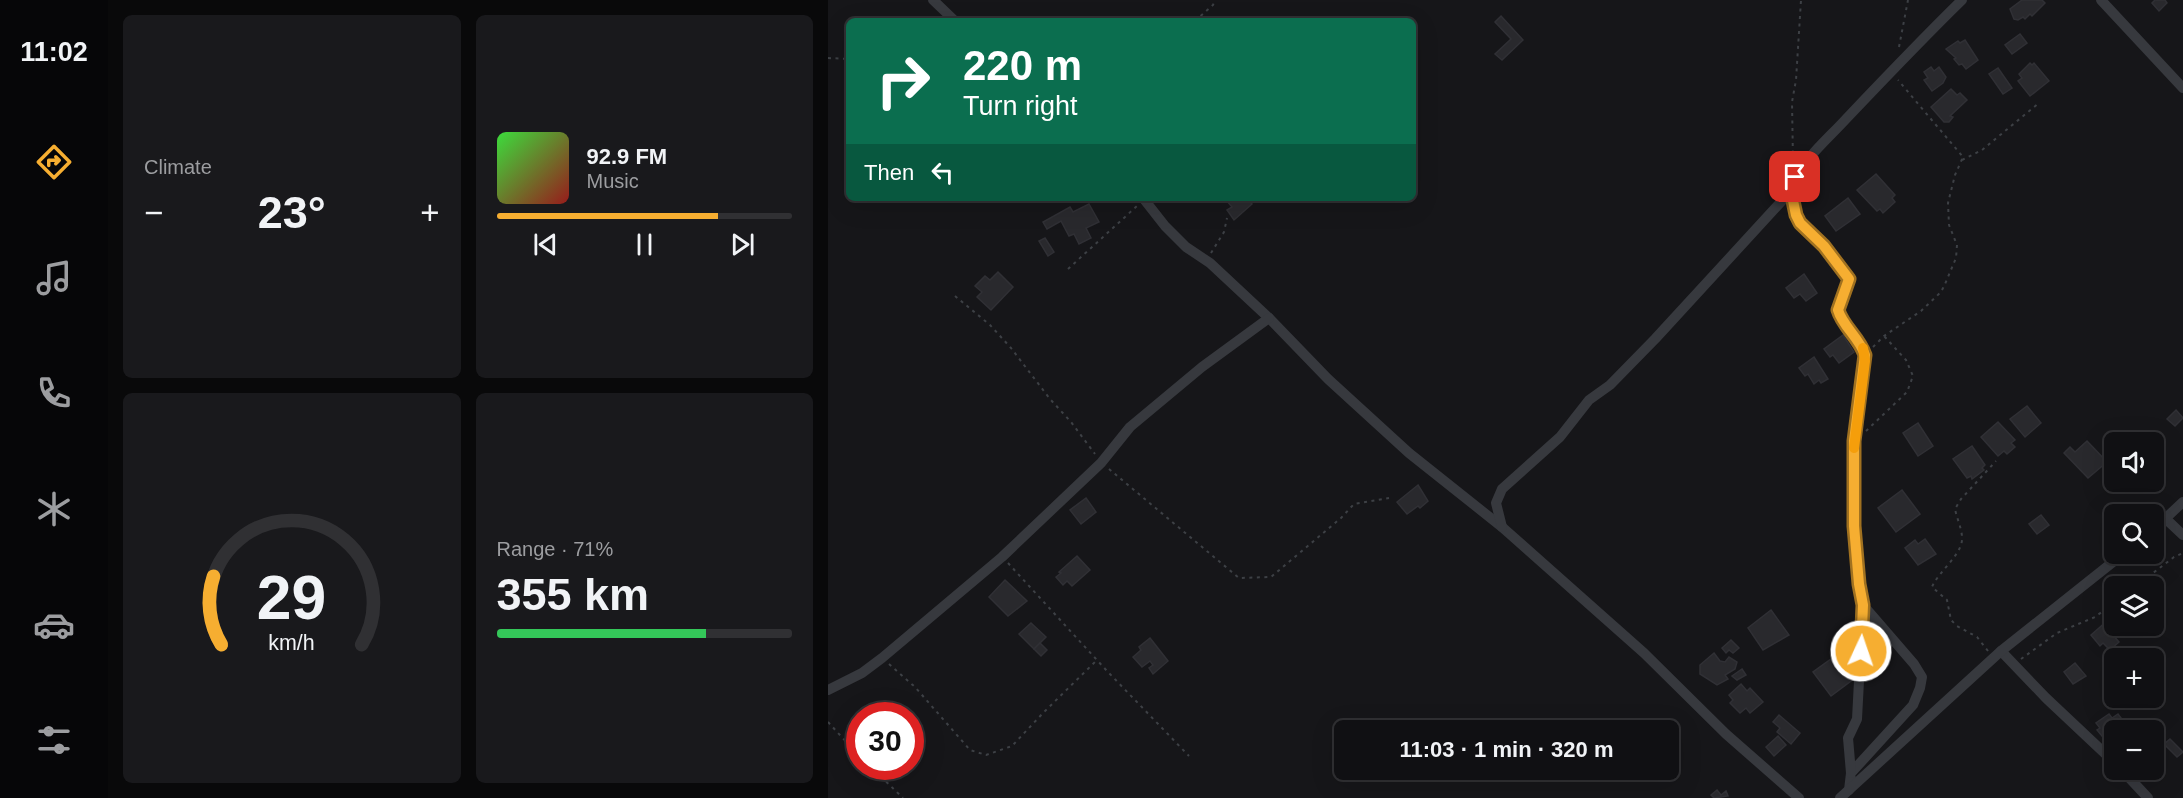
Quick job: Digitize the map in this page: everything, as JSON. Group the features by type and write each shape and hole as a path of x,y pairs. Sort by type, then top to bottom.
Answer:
{"street":[{"path":"933,0 953,18"},
{"path":"1502,527 1496,503 1502,489 1560,437 1589,400 1610,385 1655,339 1791,191 1795,177 1811,156 1893,68 1962,0"},
{"path":"2101,0 2183,88"},
{"path":"1791,191 1800,223 1818,239 1849,279 1838,310 1842,320 1862,346 1865,355 1854,441 1854,526 1863,605 1857,719 1848,738 1851,773 1845,794"},
{"path":"1146,201 1165,226 1186,247 1206,260 1269,318 1328,379 1409,453 1502,527 1644,654 1726,734 1799,798"},
{"path":"828,690 862,673 882,658 1002,557 1101,463 1130,427 1202,367 1269,318"},
{"path":"2183,502 2166,519 2183,535"},
{"path":"1845,794 1997,654 2110,564"},
{"path":"1851,773 1913,705 1922,677 1914,664 1863,605"},
{"path":"1997,654 2014,664 2104,753"},
{"path":"2131,780 2148,798"}],"path":[{"path":"1198,18 1213,5 1215,0"},
{"path":"1795,177 1792,102 1796,80 1801,0"},
{"path":"1865,355 1884,336 1921,311 1941,292 1956,258 1957,245 1949,225 1948,203 1955,175 1963,157 1893,68 1908,0"},
{"path":"828,58 846,60"},
{"path":"1962,160 1982,150 2039,103"},
{"path":"1068,269 1142,201"},
{"path":"1206,260 1224,232 1227,218"},
{"path":"955,296 990,325 1011,348 1101,463 1239,578 1271,577 1341,518 1354,504 1389,498"},
{"path":"1854,441 1907,392 1913,376 1906,360 1884,336"},
{"path":"1996,461 1961,499 1955,510 1962,537 1961,543 1956,554 1935,579 1932,587 1947,600 1951,620 1997,654"},
{"path":"2149,576 2183,553"},
{"path":"1002,557 1189,756"},
{"path":"2014,664 2056,633 2095,617 2104,610"},
{"path":"882,658 915,687 970,750 986,755 1012,746 1097,660"},
{"path":"828,722 846,742"},
{"path":"884,780 903,798"}],"building":[{"path":"2022,0 2042,0 2045,3 2032,16 2030,14 2025,19 2023,17 2018,20 2014,19 2010,9"},
{"path":"2155,0 2165,0 2167,3 2159,11 2152,3"},
{"path":"1501,16 1523,40 1502,60 1495,54 1511,39 1495,22"},
{"path":"2020,34 2027,43 2012,54 2005,45"},
{"path":"1965,40 1978,60 1966,69 1962,64 1959,65 1954,59 1956,58 1946,49 1958,41 1960,43"},
{"path":"2030,63 2032,65 2034,63 2049,81 2030,96 2018,81 2022,78 2019,74"},
{"path":"1931,67 1934,71 1939,67 1946,77 1943,83 1932,91 1924,80 1928,78 1924,72"},
{"path":"1998,68 2012,88 2003,94 1989,74"},
{"path":"1951,89 1957,95 1960,93 1967,100 1950,116 1953,117 1949,122 1944,122 1931,107"},
{"path":"1876,174 1895,195 1892,198 1895,202 1883,213 1880,209 1877,211 1857,190"},
{"path":"1848,198 1860,214 1836,231 1825,216"},
{"path":"1227,201 1250,201 1252,204 1234,220 1227,210 1232,207"},
{"path":"1089,204 1099,222 1086,228 1091,238 1079,244 1074,234 1069,236 1061,221 1047,229 1043,222 1070,207 1073,212"},
{"path":"1045,238 1054,252 1048,256 1039,241"},
{"path":"998,272 1013,287 991,310 977,297 982,292 975,286 985,276 990,280"},
{"path":"1804,274 1817,293 1806,301 1800,294 1794,298 1786,288"},
{"path":"1843,335 1854,352 1839,363 1824,349"},
{"path":"1814,357 1828,379 1821,383 1819,380 1814,384 1808,374 1805,376 1799,368"},
{"path":"2027,406 2041,423 2025,437 2010,419"},
{"path":"2176,410 2183,418 2175,426 2167,419"},
{"path":"1998,422 2015,440 2011,443 2015,447 2007,454 2004,451 1998,456 1981,437"},
{"path":"1918,423 1933,446 1918,456 1903,433"},
{"path":"2087,441 2104,459 2104,465 2088,478 2064,453 2070,447 2075,452"},
{"path":"1972,446 1985,465 1982,468 1984,470 1972,479 1971,476 1967,478 1953,459"},
{"path":"1418,485 1428,501 1407,514 1397,502"},
{"path":"1902,490 1920,514 1896,532 1878,508"},
{"path":"1086,498 1096,512 1081,524 1070,510"},
{"path":"2041,515 2049,525 2037,534 2029,524"},
{"path":"1925,539 1936,554 1918,565 1905,548 1915,540 1918,544"},
{"path":"1077,556 1090,570 1072,586 1067,581 1063,585 1056,577"},
{"path":"1005,580 1027,601 1008,616 989,597"},
{"path":"1771,610 1789,635 1763,650 1748,628"},
{"path":"1031,623 1046,637 1034,649 1019,634"},
{"path":"2104,624 2104,636 2114,636 2119,642 2112,648 2108,648 2103,643 2100,646 2091,635"},
{"path":"1150,638 1168,661 1153,674 1149,668 1153,665 1150,661 1142,667 1133,657 1141,650 1139,647"},
{"path":"1731,640 1739,648 1733,653 1729,650 1726,653 1722,648"},
{"path":"1040,643 1047,650 1041,656 1034,649"},
{"path":"1842,651 1859,675 1831,696 1813,672"},
{"path":"1714,653 1720,661 1725,662 1729,657 1737,662 1735,669 1725,675 1728,679 1717,685 1700,674 1700,665"},
{"path":"2075,663 2086,676 2073,684 2064,672"},
{"path":"1742,669 1746,675 1737,680 1732,676"},
{"path":"1741,684 1747,691 1750,688 1763,702 1750,713 1746,708 1740,713 1730,703 1733,700 1729,695"},
{"path":"2109,714 2112,718 2118,714 2122,720 2104,720 2104,739 2097,730 2100,728 2096,723"},
{"path":"1779,715 1800,733 1791,744 1777,732 1780,728 1773,722"},
{"path":"1778,736 1786,745 1774,756 1766,747"},
{"path":"2170,739 2183,752 2177,757 2164,744"},
{"path":"1717,790 1721,795 1726,791 1728,796 1714,798 1711,795"}],"slow traffic":[{"path":"1854,448 1865,361 1863,348"}],"route":[{"path":"1795,177 1791,191 1796,215 1800,223 1824,246 1849,279 1838,310 1842,320 1862,346 1865,355 1854,441 1854,526 1863,605 1861,651"}]}
